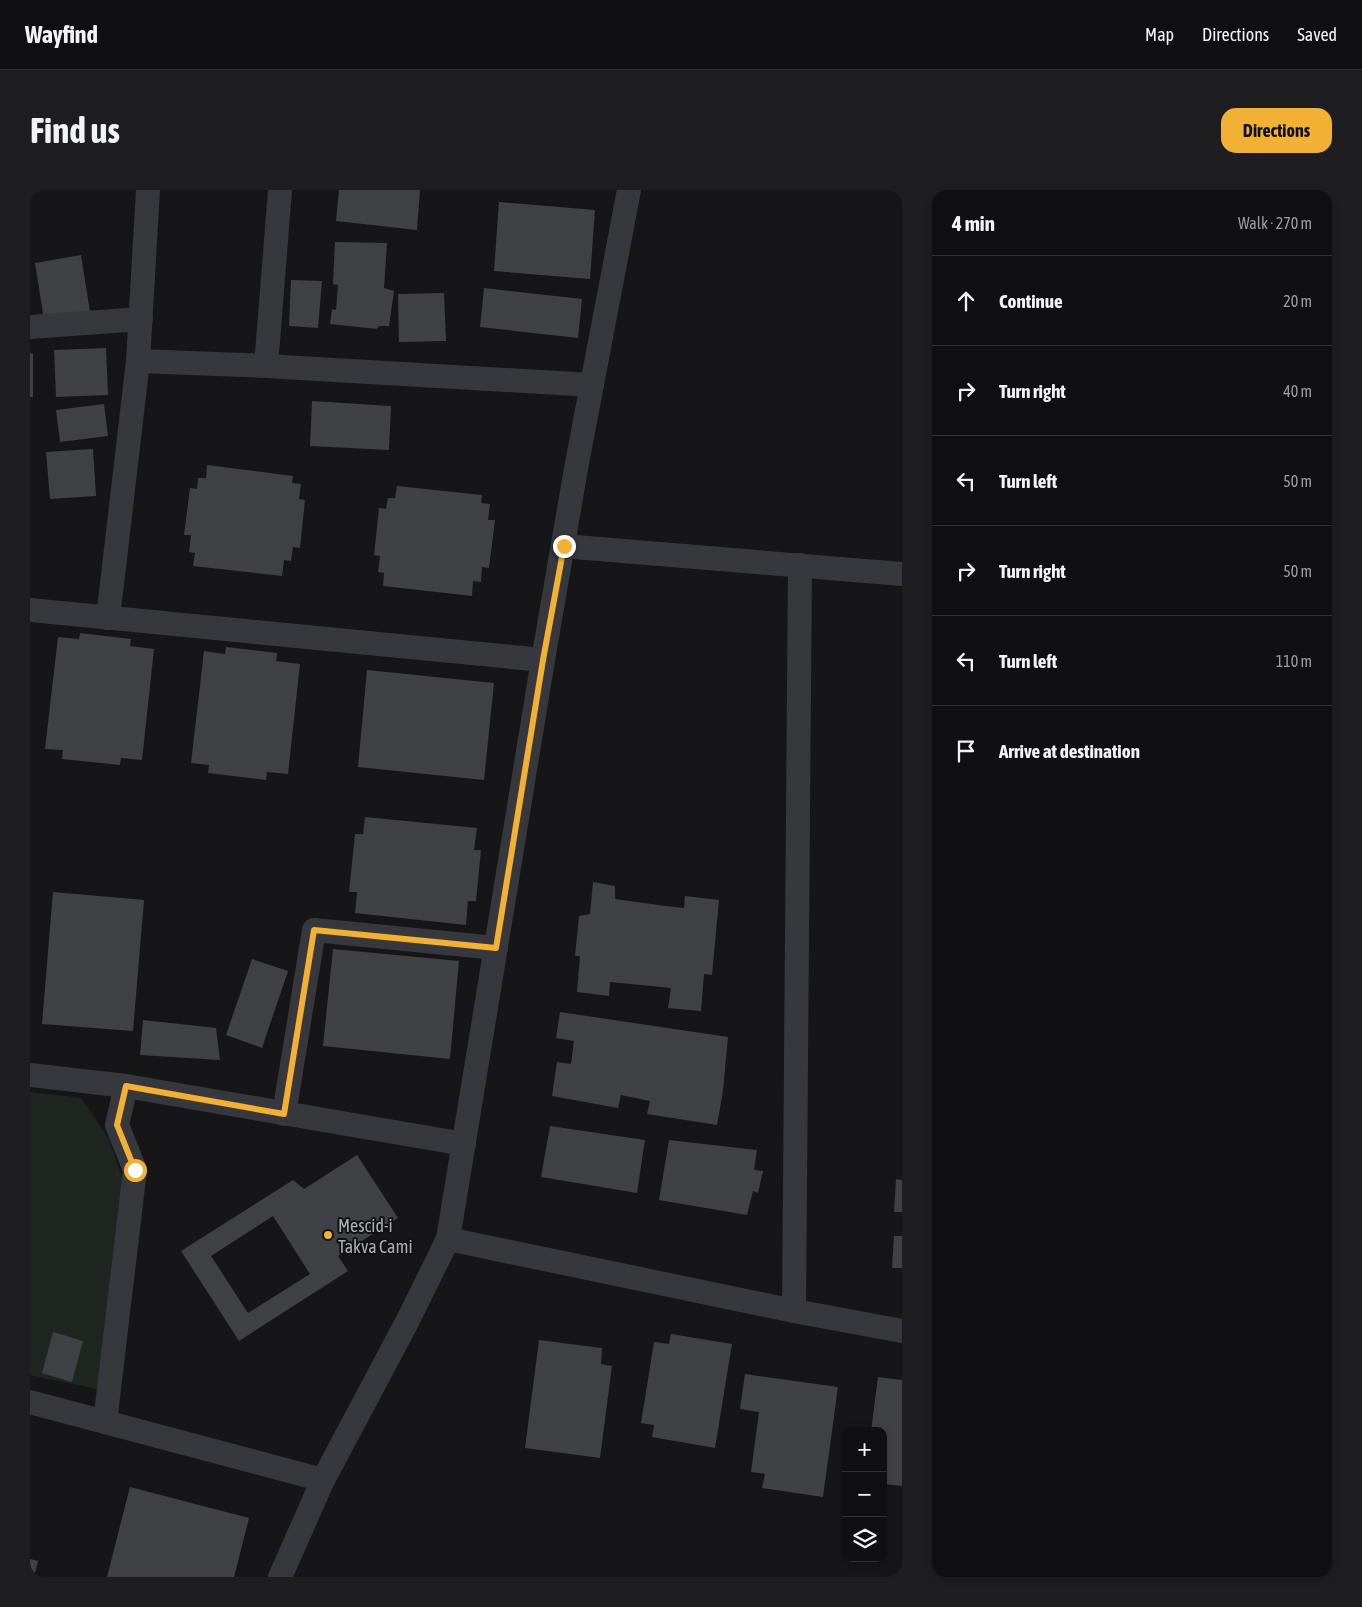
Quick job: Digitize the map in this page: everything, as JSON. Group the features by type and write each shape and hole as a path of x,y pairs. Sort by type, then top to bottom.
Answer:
{"street":[{"path":"108,618 138,361 148,190"},
{"path":"266,366 280,190"},
{"path":"280,1577 323,1480 407,1322 448,1239 543,660 629,190"},
{"path":"30,327 141,319"},
{"path":"138,361 266,366 592,385"},
{"path":"564,546 902,574"},
{"path":"794,1311 800,566"},
{"path":"30,610 543,660"},
{"path":"284,1114 314,930 496,948"},
{"path":"30,1075 126,1086 464,1144"},
{"path":"105,1422 135,1170 117,1125 126,1086"},
{"path":"448,1239 794,1311 902,1331"},
{"path":"30,1402 323,1480"}],"shaded area":[{"path":"30,1092 81,1098 109,1139 126,1189 101,1390 30,1375"}],"building":[{"path":"339,190 420,190 417,230 336,221"},
{"path":"499,202 595,210 590,279 494,271"},
{"path":"335,242 387,243 384,288 394,291 389,326 379,326 377,329 330,324 332,309 336,310 338,285 333,284"},
{"path":"81,255 90,312 44,320 35,263"},
{"path":"291,280 322,281 318,328 289,326"},
{"path":"484,288 582,299 578,338 480,327"},
{"path":"444,293 446,341 399,342 398,294"},
{"path":"106,348 108,395 56,397 54,350"},
{"path":"30,353 33,354 33,397 30,397"},
{"path":"312,401 391,406 389,450 310,446"},
{"path":"104,404 108,436 60,442 56,410"},
{"path":"93,449 96,496 50,499 46,452"},
{"path":"207,465 293,476 292,483 301,484 299,499 305,500 300,548 293,547 291,561 284,560 282,576 193,566 195,553 189,552 191,535 184,535 190,488 197,489 198,478 206,478"},
{"path":"397,486 482,495 481,503 490,504 488,520 495,520 489,568 482,567 481,582 473,581 472,596 383,586 384,573 378,572 380,556 374,555 379,508 386,509 388,498 395,498"},
{"path":"80,633 131,639 130,646 154,649 142,760 121,758 120,765 62,759 63,750 45,749 58,637 79,639"},
{"path":"226,647 277,653 276,661 300,664 288,774 267,772 266,780 208,773 209,765 191,763 204,651 225,654"},
{"path":"367,670 494,683 484,780 358,767"},
{"path":"365,817 477,828 474,850 481,850 476,901 468,901 466,925 355,913 357,892 349,892 355,834 363,834"},
{"path":"593,882 615,886 615,899 684,908 685,896 719,900 712,975 704,974 701,1011 668,1008 671,988 610,982 609,996 577,992 580,956 575,956 579,916 590,914"},
{"path":"53,892 144,900 133,1031 42,1024"},
{"path":"333,949 459,961 450,1059 323,1046"},
{"path":"252,959 288,971 262,1048 226,1035"},
{"path":"560,1012 728,1037 723,1091 717,1125 647,1114 650,1101 621,1095 618,1108 552,1096 557,1062 571,1064 574,1041 556,1038"},
{"path":"143,1020 216,1028 220,1060 140,1055"},
{"path":"550,1126 645,1140 637,1193 541,1177"},
{"path":"669,1140 757,1150 754,1170 763,1171 758,1193 753,1191 747,1215 659,1200"},
{"name":"Mescid-i Takva Cami","path":"357,1155 398,1218 338,1256 348,1271 239,1341 181,1251 293,1180 304,1189","holes":["273,1216 310,1274 248,1313 211,1256"]},
{"path":"896,1179 902,1180 902,1212 894,1212"},
{"path":"894,1236 902,1236 902,1268 892,1268"},
{"path":"53,1332 83,1341 72,1382 42,1373"},
{"path":"671,1334 732,1344 715,1448 652,1437 654,1425 641,1423 654,1342 669,1344"},
{"path":"539,1340 602,1348 601,1364 612,1366 600,1458 525,1448"},
{"path":"745,1374 838,1387 823,1497 762,1488 765,1474 751,1472 759,1412 740,1409"},
{"path":"878,1377 902,1380 902,1486 887,1484 887,1427 872,1427"},
{"path":"130,1487 249,1518 234,1577 107,1577"},
{"path":"30,1559 38,1561 34,1577 30,1577"}],"place":[{"name":"Mescid-i Takva Cami","path":"328,1235"}],"route":[{"path":"135,1170 117,1125 126,1086 284,1114 314,930 496,948 543,660 564,546"}]}
